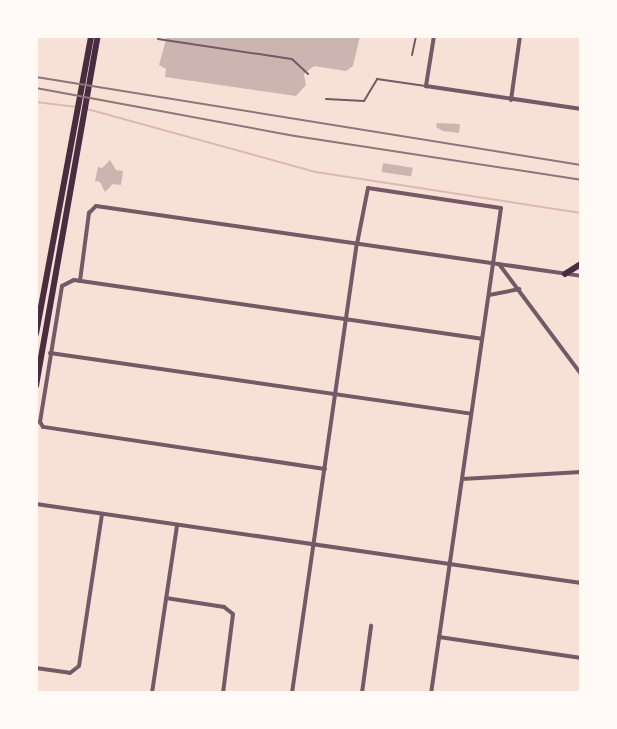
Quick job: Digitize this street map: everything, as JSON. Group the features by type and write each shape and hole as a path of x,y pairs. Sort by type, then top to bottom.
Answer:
{"main road":[{"path":"36,386 80,118 91,36"},
{"path":"36,334 98,36"},
{"path":"565,274 581,264"}],"street":[{"path":"434,36 426,86 581,109"},
{"path":"511,100 520,36"},
{"path":"292,693 366,188 501,208 431,693"},
{"path":"80,281 93,207 581,276"},
{"path":"499,264 581,374"},
{"path":"325,469 44,428 40,422 60,288 67,281 80,281 482,340"},
{"path":"489,295 519,290"},
{"path":"50,353 471,414"},
{"path":"462,479 581,472"},
{"path":"36,504 581,583"},
{"path":"36,668 70,673 80,666 102,514"},
{"path":"152,693 177,525"},
{"path":"166,598 224,607 232,614 223,693"},
{"path":"362,693 371,626"},
{"path":"439,637 581,658"}],"lane":[{"path":"412,55 416,36"},
{"path":"158,39 292,59 308,74"},
{"path":"326,99 364,101 377,79 426,86"}],"building":[{"path":"167,36 360,36 353,66 346,71 314,66 304,74 306,85 296,96 165,77 166,69 159,65"},
{"path":"437,123 460,124 459,133 443,131 436,127"},
{"path":"110,160 116,170 123,171 121,185 113,184 105,192 100,182 95,181 98,167 102,168"},
{"path":"383,163 413,168 411,177 382,172"}],"waterway":[{"path":"36,102 75,107"},
{"path":"87,109 316,172 581,213"}],"railway":[{"path":"36,77 581,165"},
{"path":"36,88 295,136 581,180"}]}
